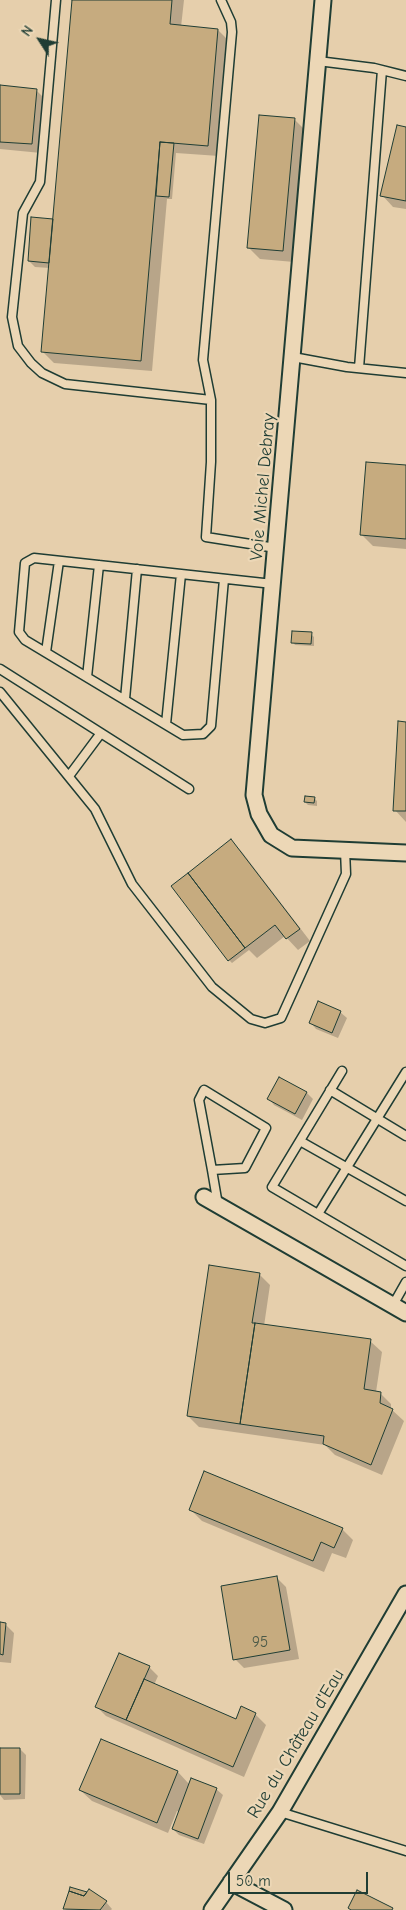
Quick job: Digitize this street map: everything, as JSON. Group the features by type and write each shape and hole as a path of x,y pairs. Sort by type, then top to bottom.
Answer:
{"street":[{"name":"Voie Michel Debray","path":"323,0 254,795 258,814 271,835 292,848 406,853"},
{"path":"204,1197 406,1313"},
{"name":"Rue du Château d'Eau","path":"212,1910 280,1812 406,1594"},
{"path":"231,1882 284,1910"}],"lane":[{"path":"56,0 40,182 23,213 12,317 18,346 31,363 42,373 65,384 211,400"},
{"path":"222,0 231,22 232,32 203,360 211,400 211,462 206,537 276,548"},
{"path":"318,62 382,70 406,76"},
{"path":"359,368 382,70"},
{"path":"293,357 359,368 406,373"},
{"path":"224,579 212,726 203,734 183,735 25,640 19,632 25,563 34,558 273,584"},
{"path":"46,652 59,561"},
{"path":"87,677 99,565"},
{"path":"125,700 138,569"},
{"path":"166,724 181,574"},
{"path":"0,669 190,789"},
{"path":"0,692 94,809 132,884 212,987 251,1019 265,1022 281,1018 346,874 345,850"},
{"path":"69,776 102,733"},
{"path":"342,1071 272,1187 406,1266"},
{"path":"318,1214 406,1072"},
{"path":"212,1170 245,1168 266,1128 204,1090 200,1100 218,1206"},
{"path":"330,1090 406,1136"},
{"path":"300,1141 406,1201"},
{"path":"393,1305 406,1282"},
{"path":"280,1812 406,1851"}],"building":[{"path":"72,0 172,0 170,24 218,29 208,146 160,142 141,361 41,352"},
{"path":"0,85 37,89 32,144 0,142"},
{"path":"259,115 295,118 283,251 247,248"},
{"path":"397,125 406,127 406,201 380,196"},
{"path":"160,142 174,143 169,197 156,196"},
{"path":"31,217 53,219 49,263 28,261"},
{"path":"366,462 406,465 406,539 360,535"},
{"path":"292,631 312,632 311,644 291,643"},
{"path":"398,721 406,722 406,811 393,811"},
{"path":"305,796 315,797 314,803 304,802"},
{"path":"231,839 300,929 286,939 275,925 245,948 188,873"},
{"path":"188,873 245,948 228,961 171,886"},
{"path":"318,1001 341,1011 332,1033 309,1023"},
{"path":"279,1077 307,1092 295,1114 267,1099"},
{"path":"209,1265 260,1273 252,1323 255,1323 240,1424 187,1416"},
{"path":"255,1323 371,1339 364,1389 381,1392 380,1403 393,1409 371,1465 323,1444 324,1436 240,1424"},
{"path":"204,1471 343,1528 334,1548 321,1542 313,1561 189,1510"},
{"path":"277,1576 290,1650 233,1660 221,1586"},
{"path":"0,1622 6,1623 3,1655 0,1654"},
{"path":"119,1653 150,1666 126,1720 95,1707"},
{"path":"144,1679 236,1719 241,1706 256,1713 233,1767 126,1720"},
{"path":"101,1739 178,1771 157,1823 79,1790"},
{"path":"0,1748 20,1748 20,1794 0,1794"},
{"path":"191,1778 217,1788 198,1839 172,1829"},
{"path":"70,1887 87,1892 84,1896 69,1891"},
{"path":"89,1889 107,1901 100,1910 63,1909 69,1891 84,1896"},
{"path":"357,1890 393,1908 392,1910 351,1910 348,1908"}]}
